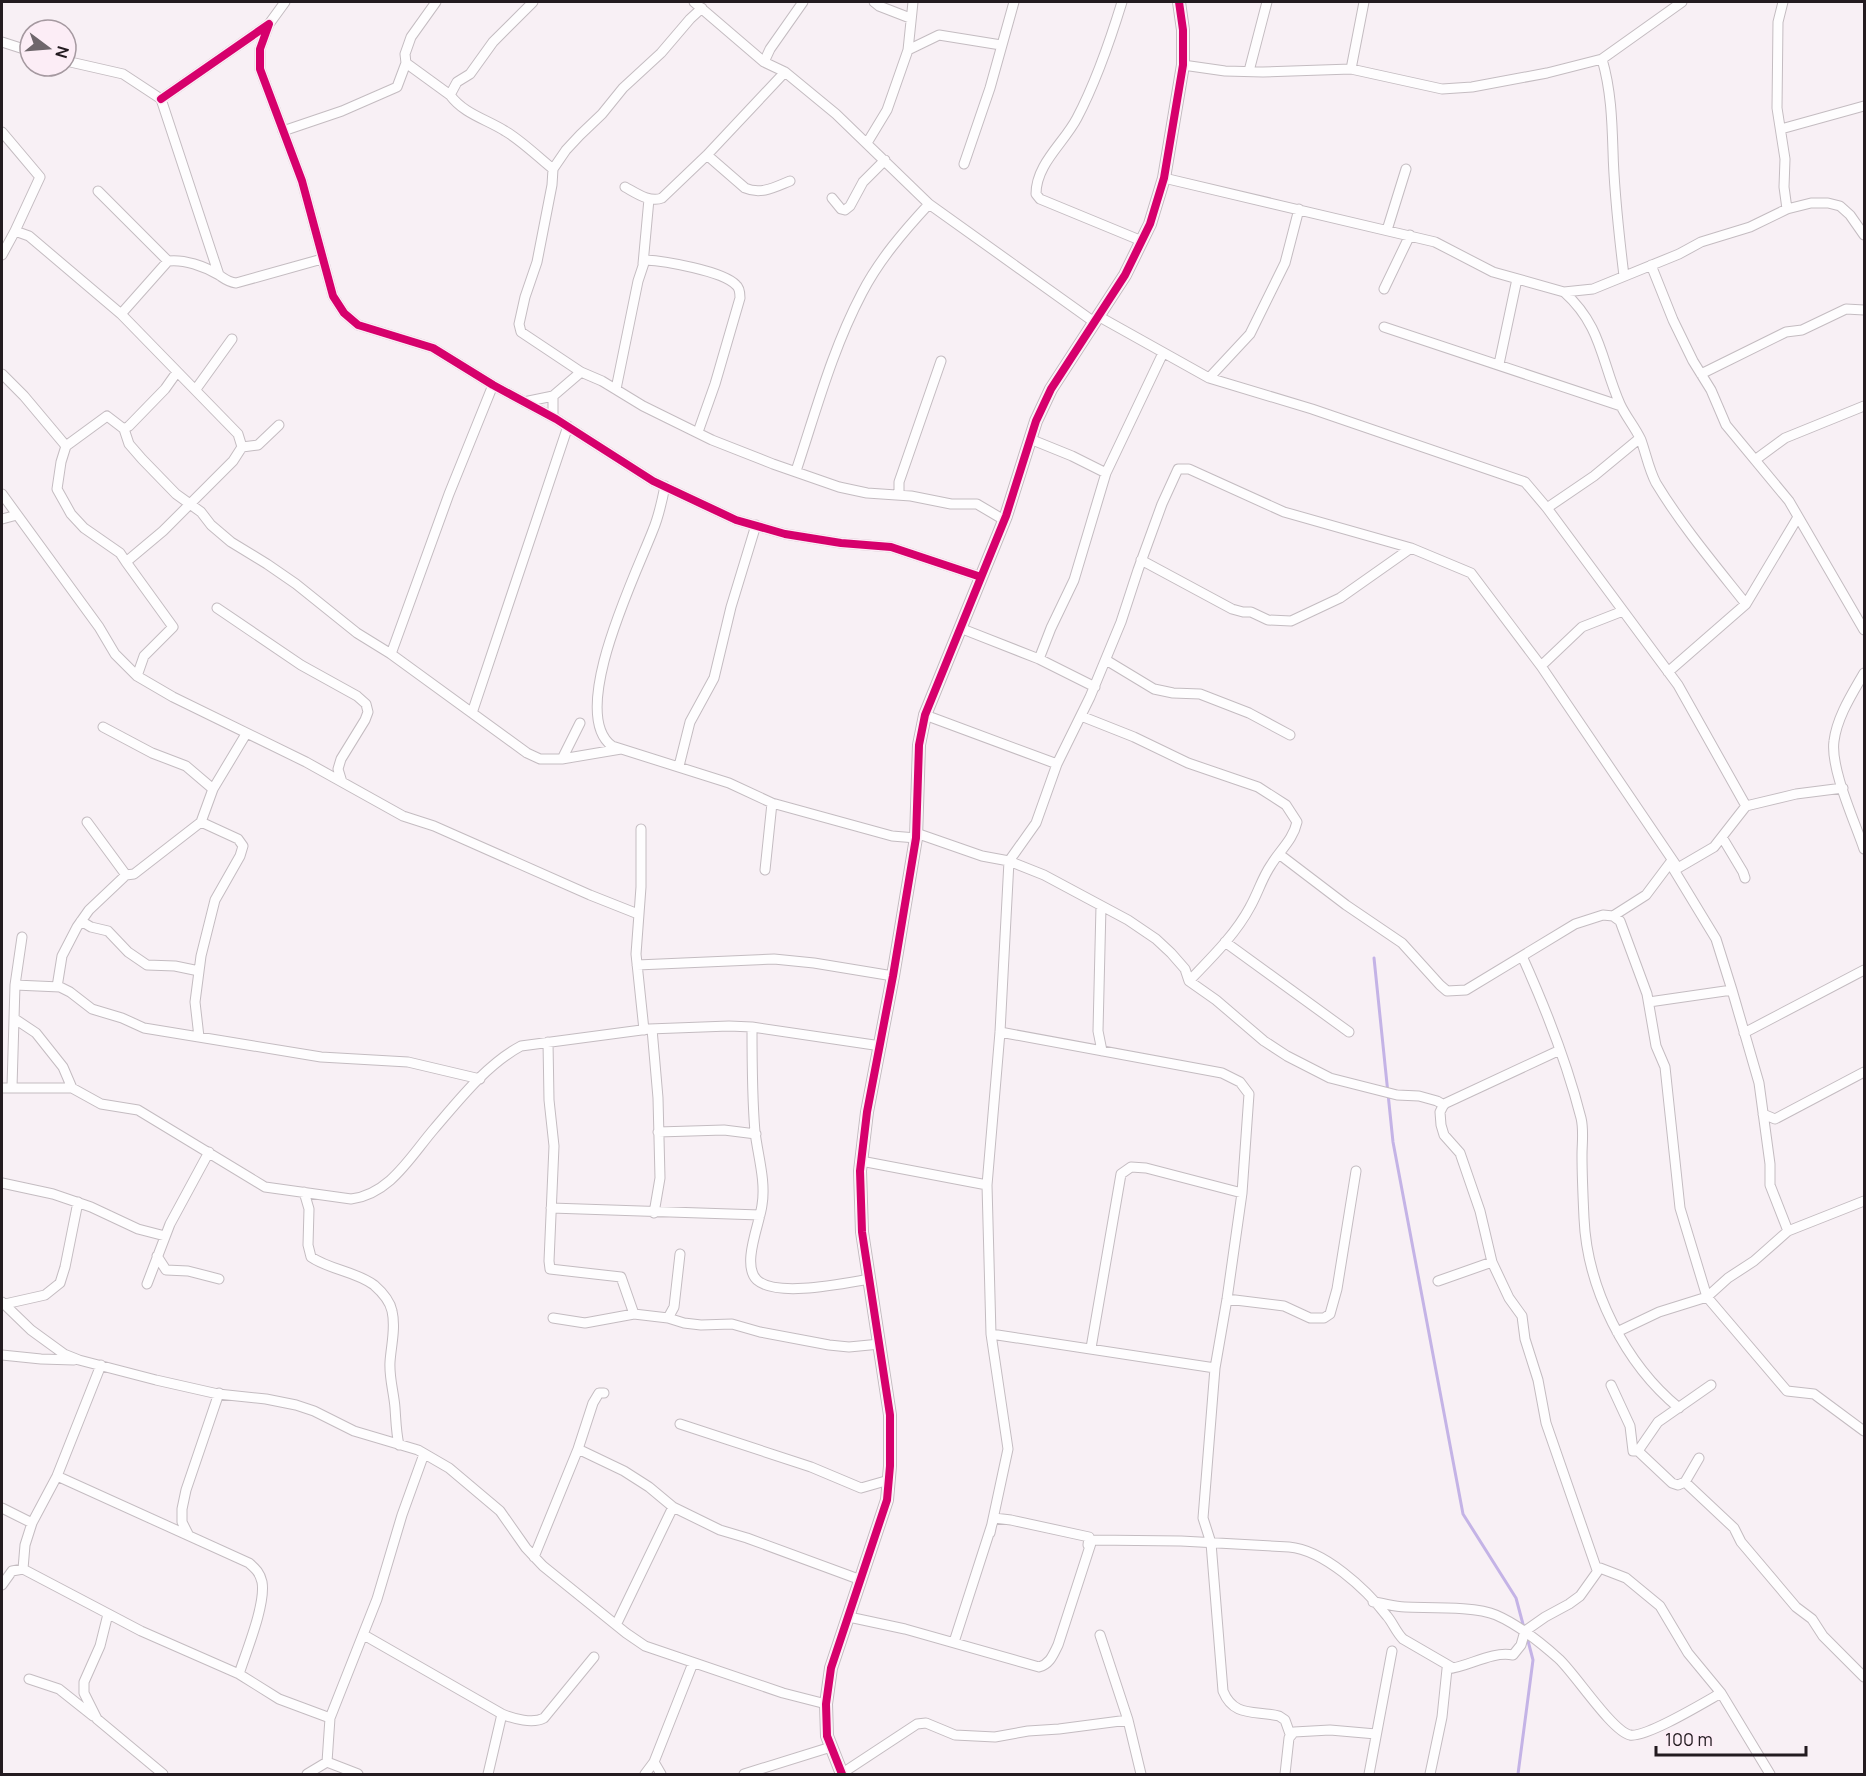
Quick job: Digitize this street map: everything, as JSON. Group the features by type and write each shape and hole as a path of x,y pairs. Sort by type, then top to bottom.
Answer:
{"street":[{"path":"285,2 269,24 260,49 260,69 302,181 333,296 344,313 358,325 433,348 493,385 568,426 653,481 720,513 785,534 841,543 891,547 981,577"},
{"path":"283,131 342,111 397,87 406,63 405,54 411,37 436,2"},
{"path":"450,95 457,82 470,74 493,42 533,2"},
{"path":"694,2 764,62 785,72 836,114 929,204 1096,319 1209,378 1312,409 1525,482 1547,508 1678,685 1746,806"},
{"path":"764,62 770,49 804,2"},
{"path":"874,2 910,18"},
{"path":"867,143 887,110 908,50 913,2"},
{"path":"964,164 990,88 1014,2"},
{"path":"1122,2 1103,59 1077,119 1037,180 1036,194 1040,199 1066,211 1142,241"},
{"path":"1128,1720 994,1737 955,1735 926,1723 917,1724 841,1774 827,1736 826,1704 831,1668 887,1500 890,1415 862,1232 861,1161 867,1112 881,1046 916,836 919,745 925,715 1004,520 1030,439 1051,389 1125,275 1150,224 1164,178 1183,65 1183,30 1179,2"},
{"path":"1250,71 1267,2"},
{"path":"1351,69 1364,2"},
{"path":"1183,65 1225,71 1351,69 1442,89 1460,88 1547,73 1602,59 1682,2"},
{"path":"1783,2 1777,36 1777,108 1785,159 1784,188 1787,209"},
{"path":"702,8 661,53 623,88 602,114 566,150 553,169 537,262 519,324 521,332 581,372 616,389 643,406 773,465 838,487 867,493 899,495 951,504 977,504 1004,520"},
{"path":"161,99 269,24"},
{"path":"909,29 922,42"},
{"path":"908,50 939,35 1001,45"},
{"path":"2,42 18,47"},
{"path":"1602,59 1609,88 1613,122 1617,219 1624,276"},
{"path":"406,63 475,116 506,131 553,169"},
{"path":"78,64 123,74 161,99 219,275"},
{"path":"625,188 656,201 662,198 707,155 785,72"},
{"path":"1781,129 1864,106"},
{"path":"2,132 40,177 2,255"},
{"path":"707,155 746,188 753,191 759,192 790,181"},
{"path":"832,198 841,209 845,210 850,206 863,182 885,160"},
{"path":"1387,230 1407,169"},
{"path":"1164,178 1435,242 1492,272 1564,292 1593,289 1679,254 1701,242 1750,227 1787,209 1811,203 1840,206 1850,215 1864,235"},
{"path":"98,191 168,261"},
{"path":"616,389 643,264 650,199"},
{"path":"796,471 838,345 863,291 899,238 929,204"},
{"path":"1209,378 1250,334 1286,263 1299,209"},
{"path":"15,231 29,236 121,314 238,434 243,447"},
{"path":"1384,289 1410,235"},
{"path":"121,314 168,261 185,261 219,275 228,282 236,283 322,259"},
{"path":"643,264 645,260 700,268 736,285 740,292 722,361 698,432"},
{"path":"1651,265 1673,320 1718,404 1726,426 1789,501 1864,630"},
{"path":"1499,364 1516,279"},
{"path":"1564,292 1580,306 1597,336 1621,406 1640,438 1655,481 1700,546 1746,604"},
{"path":"1701,374 1786,332 1802,330 1846,309 1864,310"},
{"path":"1383,327 1621,406"},
{"path":"196,389 232,339"},
{"path":"1039,660 1051,628 1074,580 1107,473 1163,353"},
{"path":"899,495 899,482 941,361"},
{"path":"124,429 165,389 177,372"},
{"path":"524,402 552,396 581,372"},
{"path":"2,374 24,396 66,446"},
{"path":"391,654 449,494 493,385"},
{"path":"552,396 553,417"},
{"path":"1755,460 1785,438 1864,406"},
{"path":"137,676 144,657 173,627 120,554 84,528 71,514 57,489 66,446 107,416 124,429 129,444 142,459 231,542 267,564 357,633 391,654 527,753 540,759 562,759 621,749"},
{"path":"126,562 189,505 233,461 243,447 258,445 279,425"},
{"path":"472,713 568,426"},
{"path":"1547,508 1594,476 1640,438"},
{"path":"1030,439 1107,473"},
{"path":"990,1533 1008,1449 991,1334 987,1185 1000,1032 1009,861 1036,823 1058,764 1095,687 1178,469 1190,470 1284,512 1411,548 1471,573 1541,666 1674,865 1716,939 1759,1083 1770,1164 1770,1185 1788,1231"},
{"path":"665,486 655,527 611,637 601,673 598,701 600,732 604,740 612,746 729,783 772,803 892,836 916,836 982,856 1009,861 1044,875 1128,920 1156,939 1185,969 1189,981 1216,1000 1264,1041 1287,1056 1330,1078 1397,1095 1419,1096 1443,1105"},
{"path":"2,494 99,627 115,654 137,676 173,697 306,762 403,816 434,826 590,896 638,914"},
{"path":"2,519 17,515"},
{"path":"1668,672 1746,604 1798,517"},
{"path":"679,766 690,722 714,678 731,607 756,525"},
{"path":"1142,560 1232,609 1251,612 1269,620 1291,621 1340,598 1411,548"},
{"path":"217,608 300,664 357,696 366,704 368,712 365,720 341,759 338,769 342,782"},
{"path":"1541,666 1582,627 1623,611"},
{"path":"960,628 1039,660 1095,687"},
{"path":"1106,660 1155,689 1173,693 1200,694 1249,713 1290,735"},
{"path":"1864,673 1837,725 1833,743 1843,788 1864,849"},
{"path":"925,715 1058,764"},
{"path":"1081,716 1134,737 1188,763 1258,787 1286,805 1297,822 1294,833 1263,878 1250,907 1225,942 1189,981"},
{"path":"562,759 580,723"},
{"path":"103,727 152,753 186,766 213,789"},
{"path":"57,987 62,956 89,910 126,875 134,874 201,822 213,789 246,734"},
{"path":"1613,916 1646,895 1674,865 1714,847 1746,806 1797,794 1843,788"},
{"path":"765,870 772,803"},
{"path":"87,822 126,875"},
{"path":"199,1037 195,1002 198,971 215,900 240,856 243,846 238,839 201,822"},
{"path":"641,829 637,966 658,1098 660,1178 654,1213"},
{"path":"1722,837 1745,878"},
{"path":"1279,854 1346,905 1402,943 1447,991 1466,990 1575,924 1603,915 1613,916 1620,921 1649,1002 1656,1046 1665,1067 1680,1208 1707,1297 1787,1391 1815,1394 1864,1431"},
{"path":"1101,906 1098,1031 1102,1051"},
{"path":"81,921 91,927 108,931 128,952 147,965 175,966 198,971"},
{"path":"12,1087 15,985 22,938"},
{"path":"1225,942 1349,1032"},
{"path":"1522,956 1544,1006 1582,1121 1587,1252 1595,1279 1617,1332 1630,1356 1662,1395 1679,1408"},
{"path":"637,966 774,959 893,976"},
{"path":"1744,1034 1864,969"},
{"path":"15,985 57,987 70,992 92,1009 122,1018 144,1028 321,1057 408,1062 480,1079"},
{"path":"1649,1002 1732,990"},
{"path":"15,1019 36,1033 63,1067 72,1088"},
{"path":"2,1088 72,1088 101,1104 138,1110 265,1187 351,1199 363,1197 382,1187 397,1174 480,1079 507,1053 521,1046 648,1030 752,1027 881,1046"},
{"path":"752,1027 756,1134 763,1199 751,1254 753,1274 758,1281 771,1286 796,1289 870,1279"},
{"path":"1000,1032 1222,1073 1240,1082 1249,1094 1242,1193 1215,1368 1203,1518 1210,1543 1222,1691 1228,1703 1236,1709 1279,1716 1285,1720 1290,1734 1285,1774"},
{"path":"548,1042 549,1100 554,1146 550,1269 621,1277 634,1314"},
{"path":"1560,1050 1443,1105 1440,1112 1444,1135 1460,1153 1480,1211 1492,1262 1509,1298 1522,1316 1525,1340 1538,1380 1546,1423 1597,1570"},
{"path":"1763,1114 1775,1119 1864,1072"},
{"path":"658,1132 724,1130 756,1134"},
{"path":"147,1284 158,1262 165,1236 209,1152"},
{"path":"861,1161 987,1185"},
{"path":"1092,1348 1121,1174 1131,1167 1146,1168 1242,1193"},
{"path":"1227,1299 1284,1306 1310,1317 1324,1318 1330,1314 1337,1289 1356,1171"},
{"path":"2,1183 53,1194 138,1229 165,1236"},
{"path":"304,1192 309,1209 308,1245 311,1257 356,1274 373,1285 389,1302 393,1335 390,1364 395,1428 399,1445"},
{"path":"1617,1332 1659,1312 1707,1297 1788,1231 1864,1201"},
{"path":"3,1303 45,1295 60,1283 78,1203"},
{"path":"551,1208 760,1215"},
{"path":"668,1318 674,1307 681,1254"},
{"path":"158,1262 166,1270 188,1271 219,1279"},
{"path":"1438,1281 1492,1262"},
{"path":"3,1303 31,1330 64,1354 79,1360 156,1380 296,1405 324,1415 354,1431 424,1454 449,1468 500,1510 543,1566 645,1646 783,1694 826,1704"},
{"path":"674,1307 678,1321"},
{"path":"554,1318 585,1323 634,1314 701,1325 732,1324 760,1332 829,1345 849,1347 880,1344"},
{"path":"991,1334 1215,1368"},
{"path":"2,1354 41,1359 79,1360"},
{"path":"23,1569 25,1545 32,1523 57,1476 101,1365"},
{"path":"1611,1385 1630,1426 1633,1451 1638,1451 1672,1483 1678,1485 1685,1482 1699,1458"},
{"path":"1638,1451 1658,1422 1711,1385"},
{"path":"188,1534 182,1522 182,1509 189,1481 219,1393"},
{"path":"534,1557 578,1449 593,1403 599,1393 604,1393"},
{"path":"680,1424 811,1467 861,1488 889,1480"},
{"path":"578,1449 624,1471 649,1487 673,1507 720,1530 861,1580"},
{"path":"327,1762 330,1718 377,1599 402,1515 424,1454"},
{"path":"57,1476 188,1534 249,1563 258,1570 262,1583 259,1610 239,1674"},
{"path":"1685,1482 1734,1528 1741,1542 1796,1607 1812,1619 1823,1636 1864,1677"},
{"path":"616,1625 673,1507"},
{"path":"2,1508 32,1523"},
{"path":"954,1642 994,1518 1089,1538 1084,1565"},
{"path":"849,1617 954,1642 1040,1667 1046,1665 1058,1645 1092,1540 1289,1547 1306,1550 1331,1564 1388,1617 1396,1632 1403,1639 1453,1668"},
{"path":"2,1585 12,1571 23,1569 141,1631 239,1674 279,1699 330,1718"},
{"path":"1430,1774 1442,1717 1447,1669 1502,1653 1513,1655 1521,1645 1525,1631 1580,1596 1597,1570 1603,1569 1626,1578 1660,1606 1688,1653 1721,1693 1770,1774"},
{"path":"1373,1602 1402,1607 1493,1613 1525,1631 1560,1659 1618,1729 1630,1735 1639,1735 1672,1720 1721,1693"},
{"path":"97,1719 89,1705 84,1688 100,1646 108,1614"},
{"path":"364,1635 502,1714 511,1718 537,1722 544,1718 594,1657"},
{"path":"1100,1635 1128,1720 1141,1774"},
{"path":"1369,1774 1392,1651"},
{"path":"645,1774 654,1762 693,1662"},
{"path":"29,1678 59,1689 163,1774"},
{"path":"488,1774 502,1714"},
{"path":"1290,1734 1330,1730 1376,1734"},
{"path":"744,1774 831,1747"},
{"path":"307,1774 327,1762"},
{"path":"327,1762 358,1774"},
{"path":"654,1762 661,1774"}],"waterway":[{"path":"1374,958 1393,1142 1463,1514 1516,1598 1524,1628"},
{"path":"1518,1774 1533,1660 1527,1637"}],"cycle path":[{"path":"842,1774 827,1736 826,1704 831,1668 887,1500 890,1466 890,1415 862,1232 860,1171 867,1112 916,838 919,745 925,715 1006,516 1036,421 1051,389 1125,275 1150,224 1164,178 1183,65 1183,30 1179,2"},
{"path":"161,99 269,24 260,49 260,69 302,181 333,296 344,313 358,325 433,348 493,385 556,419 653,481 736,520 785,534 841,543 891,547 981,577"}]}
